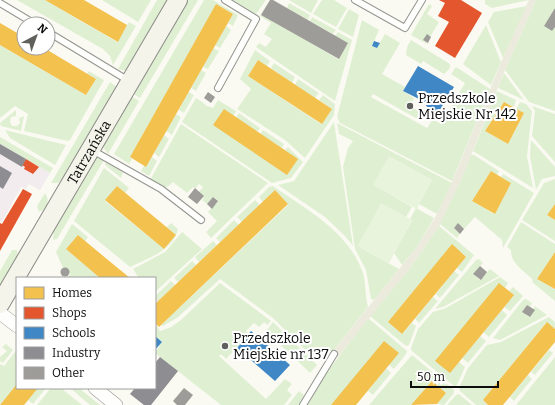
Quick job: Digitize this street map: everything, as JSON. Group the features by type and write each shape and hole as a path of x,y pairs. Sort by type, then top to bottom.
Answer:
{"street":[{"name":"Tatrzańska","path":"0,304 178,0"},
{"path":"0,313 16,325"},
{"path":"96,389 116,405"}],"lane":[{"path":"218,88 256,19 225,0"},
{"path":"355,0 403,28 407,27 422,0"},
{"path":"0,3 22,16"},
{"path":"56,37 130,82"},
{"path":"90,149 161,189 201,220"},
{"path":"303,405 334,354"}],"shaded area":[{"path":"529,0 536,0 505,70 462,178 440,225 410,268 337,358 332,352 417,247 436,216 452,182 502,60"},
{"path":"0,144 50,173 40,190 29,184 26,189 21,187 2,222 0,221"}],"green space":[{"path":"17,0 45,0 117,42 129,22 136,26 113,65 110,56 103,49 56,22 56,16 45,16"},
{"path":"102,0 151,0 138,22"},
{"path":"157,0 168,0 126,71 118,69"},
{"path":"188,0 198,0 140,98 132,93"},
{"path":"204,0 213,0 238,15 233,26 228,23 233,14 216,5 130,157 132,159 129,164 114,154"},
{"path":"230,0 266,0 256,14"},
{"path":"269,0 262,15 338,59 348,43 335,36 338,32 352,40 335,101 256,47 259,43 266,47 272,39 264,34 271,23 260,16"},
{"path":"289,0 318,0 311,13"},
{"path":"322,0 334,0 347,8 336,27 313,14"},
{"path":"485,0 529,0 492,8 485,4"},
{"path":"536,0 555,0 555,8 544,26 552,31 555,27 555,111 529,102 505,70"},
{"path":"289,3 310,15 308,20 287,8"},
{"path":"429,4 432,6 427,14 439,22 430,37 423,40 428,43 427,44 411,35"},
{"path":"527,6 503,58 488,22 494,12"},
{"path":"349,9 359,15 353,37 338,29"},
{"path":"312,17 336,30 333,34 310,21"},
{"name":"Przedszkole Miejskie Nr 142","path":"362,20 379,30 372,46 377,48 385,34 400,43 382,74 405,87 403,91 414,98 410,106 425,115 421,121 373,94 371,97 427,128 433,119 441,124 465,83 451,74 456,67 490,89 452,181 340,123 337,117"},
{"path":"486,25 501,62 491,85 463,64"},
{"path":"226,26 231,30 220,48 215,45"},
{"path":"411,40 450,64 450,68 444,74 423,61 421,64 406,55 407,47"},
{"path":"0,45 16,54 16,56 19,56 86,95 96,79 87,74 89,71 104,80 70,140 68,141 24,131 28,114 15,106 0,118"},
{"path":"213,48 219,51 208,69 203,67"},
{"path":"255,50 270,61 267,66 258,60 248,76 321,124 332,109 319,100 323,95 335,104 334,115 305,158 285,140 237,109 251,89 240,79"},
{"path":"274,63 295,77 292,83 271,68"},
{"path":"201,70 206,73 196,91 191,88"},
{"path":"504,73 524,100 498,88"},
{"path":"298,79 319,93 315,98 295,85"},
{"path":"110,82 117,87 65,177 58,183 51,183"},
{"path":"497,91 516,100 514,107 504,102 485,131 508,144 524,113 516,109 520,102 526,104 532,111 527,156 533,188 473,151"},
{"path":"188,92 194,95 184,113 179,110"},
{"path":"131,96 139,101 108,154 103,147 103,142"},
{"path":"196,98 205,105 213,108 218,100 236,111 233,116 285,150 288,147 303,162 291,178 272,183 182,122"},
{"path":"532,106 555,114 555,162 532,136 535,111"},
{"path":"16,110 16,116 11,117 10,122 12,126 17,126 20,123 19,118 24,116 21,131 1,126 0,123"},
{"path":"239,113 260,128 257,132 236,118"},
{"path":"176,114 181,117 172,135 166,131"},
{"path":"334,122 353,246 325,217 278,185 294,181"},
{"path":"337,123 452,183 437,214 419,204 432,180 389,157 374,185 412,207 406,217 381,204 358,246 399,269 374,300 371,299 366,270 355,249 343,167 348,148 353,141 339,134"},
{"path":"181,124 268,183 211,238 206,232 217,221 208,212 218,201 214,197 207,204 202,200 204,198 198,193 203,187 199,184 195,189 193,187 187,193 173,182 167,187 162,187 150,180"},
{"path":"5,130 66,145 55,165 10,138"},
{"path":"263,130 284,144 282,148 260,134"},
{"path":"164,135 169,139 159,157 154,153"},
{"path":"0,137 53,168 50,173 0,144"},
{"path":"531,140 555,167 555,176 542,179 536,190 530,156"},
{"path":"471,155 474,155 499,171 497,175 491,171 472,201 494,214 511,183 501,177 503,174 534,193 503,248 502,240 475,217 464,229 458,224 454,228 460,234 457,238 440,224"},
{"path":"389,156 432,180 417,209 373,185"},
{"path":"95,157 104,160 57,239 53,240 54,229"},
{"path":"152,157 157,161 149,176 141,171"},
{"path":"106,161 123,172 121,178 105,165"},
{"path":"104,168 129,188 125,193 117,186 105,201 164,249 152,257 130,267 74,221"},
{"path":"555,179 555,204 547,215 555,220 555,241 522,220 544,183"},
{"path":"273,186 325,223 348,245 356,258 365,281 368,307 332,352 325,348 315,360 273,318 220,279 177,318 163,326 161,325 288,205 275,190 263,202 259,197 269,187"},
{"path":"45,193 48,199 47,205 45,209 39,212 37,206"},
{"path":"255,200 260,205 242,222 237,217"},
{"path":"381,203 412,220 389,263 358,246"},
{"path":"416,208 434,218 417,247 402,265 394,253 412,221 410,219"},
{"path":"234,220 239,225 220,242 216,238"},
{"path":"521,222 555,244 555,252 537,279 555,289 555,301 532,282 533,280 515,263 511,255 511,250 507,247"},
{"path":"171,223 178,229 176,235 167,227"},
{"path":"72,224 88,237 85,241 78,235 66,249 99,277 68,277 70,274 62,266 56,252"},
{"path":"439,226 474,255 462,272 457,268 466,257 452,245 388,322 402,334 412,323 416,326 409,345 406,346 370,316 410,268"},
{"path":"182,232 202,249 156,291 156,277 138,277 133,269 165,252"},
{"path":"176,235 171,243 164,248"},
{"path":"213,241 217,245 199,262 195,257"},
{"path":"12,250 17,250 18,256 0,287 0,271"},
{"path":"479,259 483,263 473,274 480,280 490,269 499,276 443,307 435,309 476,260"},
{"path":"192,261 196,265 178,282 174,278"},
{"path":"454,271 459,275 440,298 436,294"},
{"path":"500,277 508,283 459,362 465,367 457,385 454,386 412,351 411,348 418,329 433,312 446,308"},
{"path":"171,281 175,285 157,302 156,295"},
{"name":"Przedszkole Miejskie nr 137","path":"220,283 271,321 267,325 264,322 259,327 254,323 246,331 249,334 226,359 221,354 219,356 266,399 285,379 292,384 287,390 292,395 284,405 221,405 156,354 162,342 156,337 156,325 160,331 171,327 181,320"},
{"path":"513,287 523,296 510,311 504,307 509,291"},
{"path":"433,297 438,301 419,323 415,319"},
{"path":"526,299 532,303 530,307 527,305 523,312 529,317 535,306 547,315 500,340 493,338 523,300"},
{"path":"502,310 507,315 489,337 483,332"},
{"path":"549,317 555,322 555,329 546,323 483,400 488,405 476,405 460,391 459,388 468,368 487,345 501,342"},
{"path":"368,318 407,351 406,354 394,369 389,365 331,405 307,405 324,376"},
{"path":"273,322 317,365 310,373 266,331"},
{"path":"480,336 486,341 468,363 462,358"},
{"path":"6,344 13,350 3,363 0,361 0,357 7,351 2,347"},
{"path":"549,350 553,353 535,375 531,372"},
{"path":"16,352 16,385 0,405 0,364 4,366"},
{"path":"412,355 454,390 454,393 444,405 437,404 446,393 432,381 411,405 369,405"},
{"path":"555,357 555,405 516,405"},
{"path":"386,368 391,373 373,395 368,391"},
{"path":"528,375 532,379 514,401 510,397"},
{"path":"37,389 45,389 33,404 28,400"},
{"path":"50,389 62,389 82,405 37,405"},
{"path":"71,389 80,389 100,405 90,405"},
{"path":"299,391 304,395 299,405 288,405"},
{"path":"459,394 472,405 447,405 456,395"}],"building: Homes":[{"path":"45,0 84,0 127,25 118,42"},
{"path":"216,4 233,14 146,167 130,157"},
{"path":"0,23 16,32 16,54 0,45"},
{"path":"56,55 96,79 86,95 19,56"},
{"path":"258,60 332,109 322,124 248,76"},
{"path":"504,102 524,113 508,144 485,131"},
{"path":"224,109 298,159 287,175 213,125"},
{"path":"491,171 511,183 495,214 472,201"},
{"path":"117,186 176,235 164,249 105,200"},
{"path":"275,190 288,204 159,327 156,324 156,303"},
{"path":"555,204 555,220 547,215"},
{"path":"78,235 129,277 99,277 66,249"},
{"path":"452,244 466,257 402,334 388,322"},
{"path":"555,252 555,289 537,279"},
{"path":"499,283 514,295 450,373 435,361"},
{"path":"547,322 555,329 555,342 503,405 488,405 483,400"},
{"path":"384,341 399,353 356,405 331,405"},
{"path":"432,381 446,393 437,404 411,405"},
{"path":"16,385 16,389 37,389 24,405 0,405"}],"building: Shops":[{"path":"439,0 461,0 482,13 455,58 435,46 449,22 438,16 445,3"},
{"path":"26,159 39,167 33,174 24,169 25,167 22,165"},
{"path":"23,189 32,194 0,251 0,223 2,224"}],"building: Schools":[{"path":"374,41 380,43 377,48 372,46"},
{"path":"418,66 454,87 438,113 426,106 427,103 403,91"},
{"path":"251,331 290,365 275,381 237,348"},
{"path":"156,337 162,342 156,349"}],"building: Industry":[{"path":"0,144 26,159 22,167 0,154"},
{"path":"0,166 12,173 3,189 0,187"},
{"path":"160,357 178,371 151,405 144,405 130,394 134,389 156,389 156,362"}],"building: Other":[{"path":"270,0 273,0 348,43 339,59 261,15"},
{"path":"555,8 555,27 552,31 544,26"},
{"path":"427,34 431,37 428,43 423,40"},
{"path":"208,92 215,97 211,103 204,98"},
{"path":"195,188 204,196 197,204 188,197"},
{"path":"213,197 218,201 212,209 207,204"},
{"path":"458,223 464,229 460,234 454,228"},
{"path":"480,266 487,272 481,280 473,274"},
{"path":"63,268 67,268 69,272 67,276 63,276 61,274 61,270"},
{"path":"527,305 535,310 530,317 522,312"},
{"path":"184,388 193,395 185,405 177,405 173,401"}],"place":[{"name":"Przedszkole Miejskie Nr 142","path":"410,106"},
{"name":"Przedszkole Miejskie nr 137","path":"225,346"}]}
